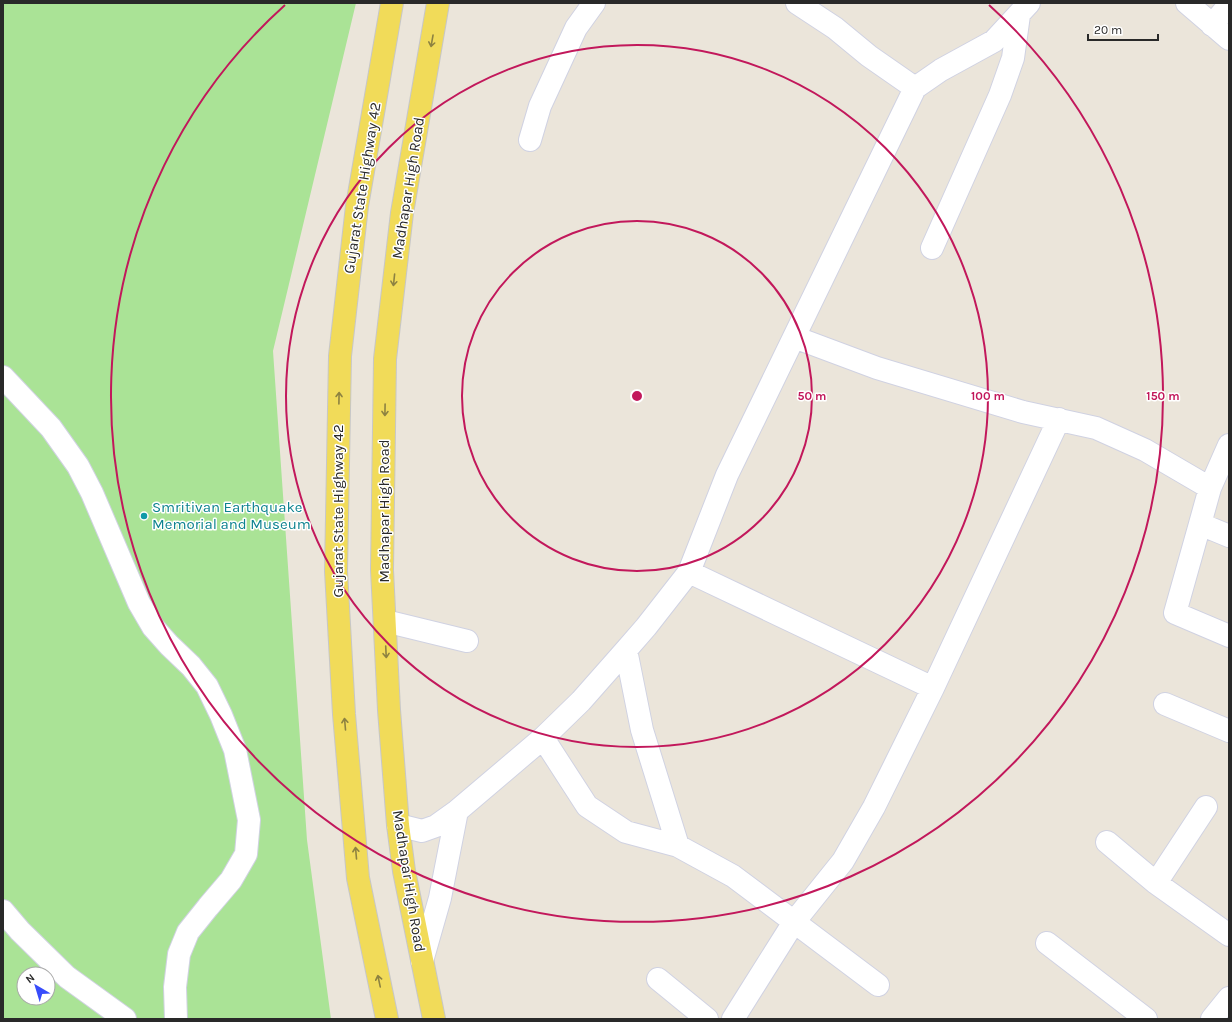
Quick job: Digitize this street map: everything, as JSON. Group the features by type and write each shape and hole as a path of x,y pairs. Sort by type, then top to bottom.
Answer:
{"main road":[{"name":"Gujarat State Highway 42","path":"387,1019 358,878 344,714 336,571 340,356 357,206 392,3"},
{"name":"Madhapar High Road","path":"434,1019 404,871 398,825 382,570 385,359 402,212 438,3"}],"street":[{"path":"530,140 540,106 576,28 594,3"},
{"path":"797,3 835,28 869,56 915,88"},
{"path":"1187,3 1229,39"},
{"path":"1212,25 1229,5"},
{"path":"398,825 422,831 436,826 458,812 543,738 581,701 646,628 689,572 727,474 915,88 941,70 994,41 1024,9"},
{"path":"932,248 1000,95 1013,58 1024,9"},
{"path":"794,336 877,368 1023,412 1096,428 1145,450 1210,488"},
{"path":"3,377 51,428 78,466 92,492 139,603 153,627 191,666 207,686 221,715 235,750 249,820 246,854 231,880 188,932 179,954 175,987 176,1019"},
{"path":"733,1019 794,922 843,861 874,807 933,688 1059,419"},
{"path":"1229,444 1210,488 1175,613 1229,636"},
{"path":"1200,524 1229,536"},
{"path":"689,572 933,688"},
{"path":"385,621 467,641"},
{"path":"626,650 642,730 678,846"},
{"path":"1165,704 1229,731"},
{"path":"543,738 587,806 626,832 678,846 733,876 878,985"},
{"path":"1156,883 1206,807"},
{"path":"422,961 440,898 458,812"},
{"path":"1108,842 1156,883 1229,935"},
{"path":"3,911 20,931 67,977 126,1019"},
{"path":"1047,942 1146,1019"},
{"path":"658,979 707,1019"},
{"path":"1212,1019 1229,998"}],"green space":[{"name":"Smritivan Earthquake Memorial and Museum","path":"3,3 356,3 273,351 307,840 331,1019 3,1019"}],"place":[{"name":"Smritivan Earthquake Memorial and Museum","path":"144,516"}]}
